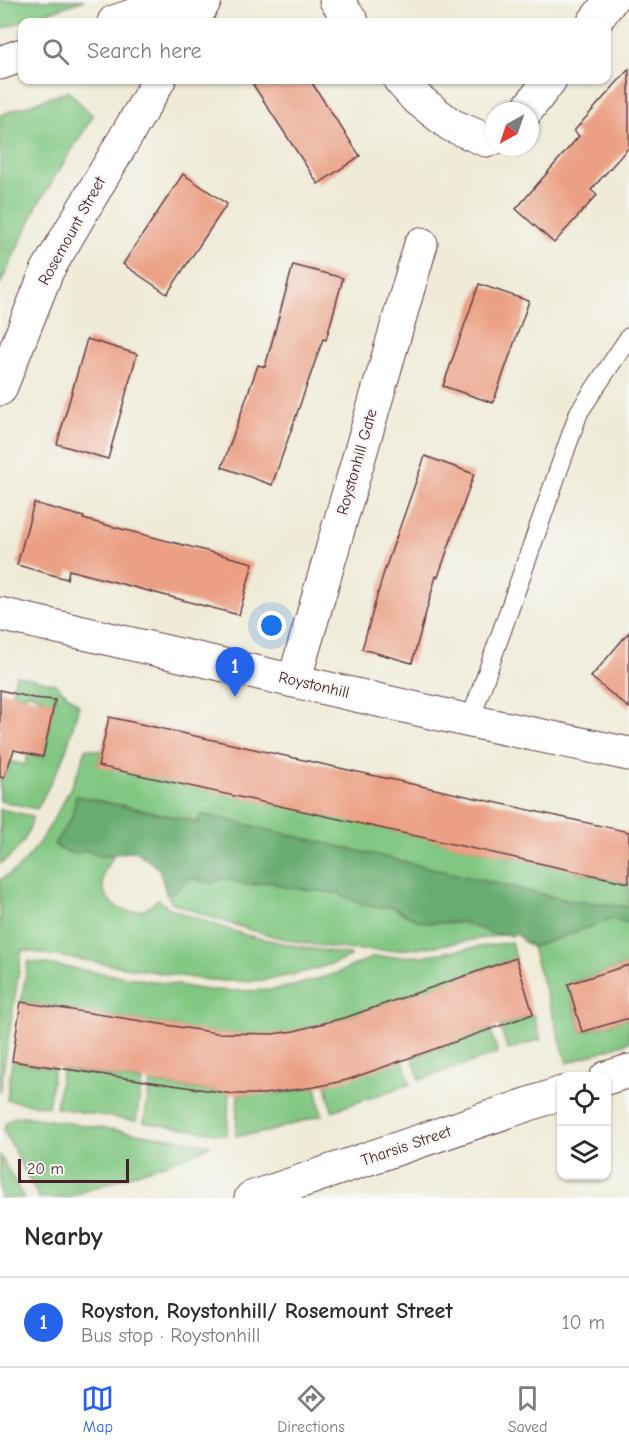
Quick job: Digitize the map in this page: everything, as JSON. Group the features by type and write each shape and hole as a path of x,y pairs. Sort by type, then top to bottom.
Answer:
{"street":[{"path":"126,18 178,0"},
{"path":"194,18 205,0"},
{"path":"336,0 349,18"},
{"path":"597,18 611,0"},
{"path":"0,63 18,56"},
{"name":"Rosemount Street","path":"0,389 47,271 157,84"},
{"path":"404,84 415,97 451,125 485,140"},
{"path":"533,102 547,84"},
{"name":"Roystonhill Gate","path":"294,681 421,244"},
{"name":"Roystonhill","path":"0,614 470,721 629,754"},
{"path":"611,1076 629,1071"},
{"name":"Tharsis Street","path":"251,1198 557,1094"}],"lane":[{"path":"470,721 579,412 629,337"}],"green space":[{"path":"0,0 84,0 32,18 18,18 18,23 0,29"},
{"path":"68,91 93,116 38,204 0,285 0,115"},
{"path":"16,675 55,684 79,705 64,757 37,809 0,801 0,776 4,760 25,765 28,753 43,757 55,700 48,701 28,692 26,696 12,693"},
{"path":"86,748 101,751 98,765 629,883 629,907 566,900 201,814 199,822 76,796 72,817 54,844 70,853 86,850 94,854 111,854 113,857 105,870 103,883 105,894 112,904 122,910 134,912 146,908 158,899 168,907 245,935 351,955 349,958 301,973 263,980 238,981 187,977 22,950 0,1093 0,880 24,863 43,836 70,789"},
{"path":"76,796 199,822 201,814 566,900 629,907 629,923 612,919 532,947 517,934 511,936 506,933 494,934 462,922 428,923 414,919 393,907 375,907 361,904 338,893 284,887 270,882 247,885 223,878 211,883 194,878 188,879 175,892 166,893 159,869 136,851 101,856 86,850 76,854 60,849 54,844 72,817"},
{"path":"0,809 32,816 29,830 22,843 0,864"},
{"path":"194,878 204,882 223,878 255,885 270,882 284,887 338,893 361,904 393,907 405,915 450,924 462,922 494,934 508,934 438,946 395,950 366,950 309,944 253,931 171,902 166,893 175,892 185,881"},
{"path":"612,919 629,923 629,974 626,966 567,984 582,1032 629,1018 629,1042 567,1063 532,947"},
{"path":"511,942 516,958 347,1017 294,1031 272,1034 215,1033 21,1002 28,961 207,990 269,990 294,986 337,973 373,957 421,956"},
{"path":"533,1014 541,1039 508,1050 500,1026"},
{"path":"490,1029 498,1053 420,1080 412,1057"},
{"path":"403,1060 410,1084 332,1111 326,1084"},
{"path":"12,1061 54,1068 48,1107 7,1100"},
{"path":"62,1069 142,1081 136,1121 56,1108"},
{"path":"150,1083 229,1093 227,1135 144,1122"},
{"path":"316,1087 322,1115 267,1132 236,1136 238,1094 277,1093"},
{"path":"23,1116 210,1145 192,1154 66,1198 39,1198 4,1131 6,1123 13,1118"},
{"path":"0,1154 1,1157 24,1198 0,1198"}],"building":[{"path":"629,69 629,147 591,190 597,195 554,243 516,209 579,136 574,131"},
{"path":"253,84 313,84 360,156 318,184"},
{"path":"183,174 227,204 167,294 123,264"},
{"path":"293,265 343,278 326,340 323,339 272,485 222,467 258,365 265,367"},
{"path":"479,284 529,301 493,403 443,386"},
{"path":"87,339 137,354 108,459 57,444"},
{"path":"425,456 474,474 438,577 436,576 412,663 362,649 384,572"},
{"path":"34,503 84,517 83,519 253,563 239,615 69,570 67,579 17,565"},
{"path":"629,632 629,708 591,677"},
{"path":"0,690 33,698 55,700 43,757 14,750 4,778 0,777"},
{"path":"109,717 629,832 629,883 98,766"},
{"path":"516,958 533,1014 347,1080 315,1087 264,1094 233,1094 12,1061 21,1002 217,1033 272,1034 294,1031 347,1017"},
{"path":"629,965 629,1018 582,1032 568,984"}],"place":[{"name":"Royston, Roystonhill/ Rosemount Street","path":"235,697"}]}
